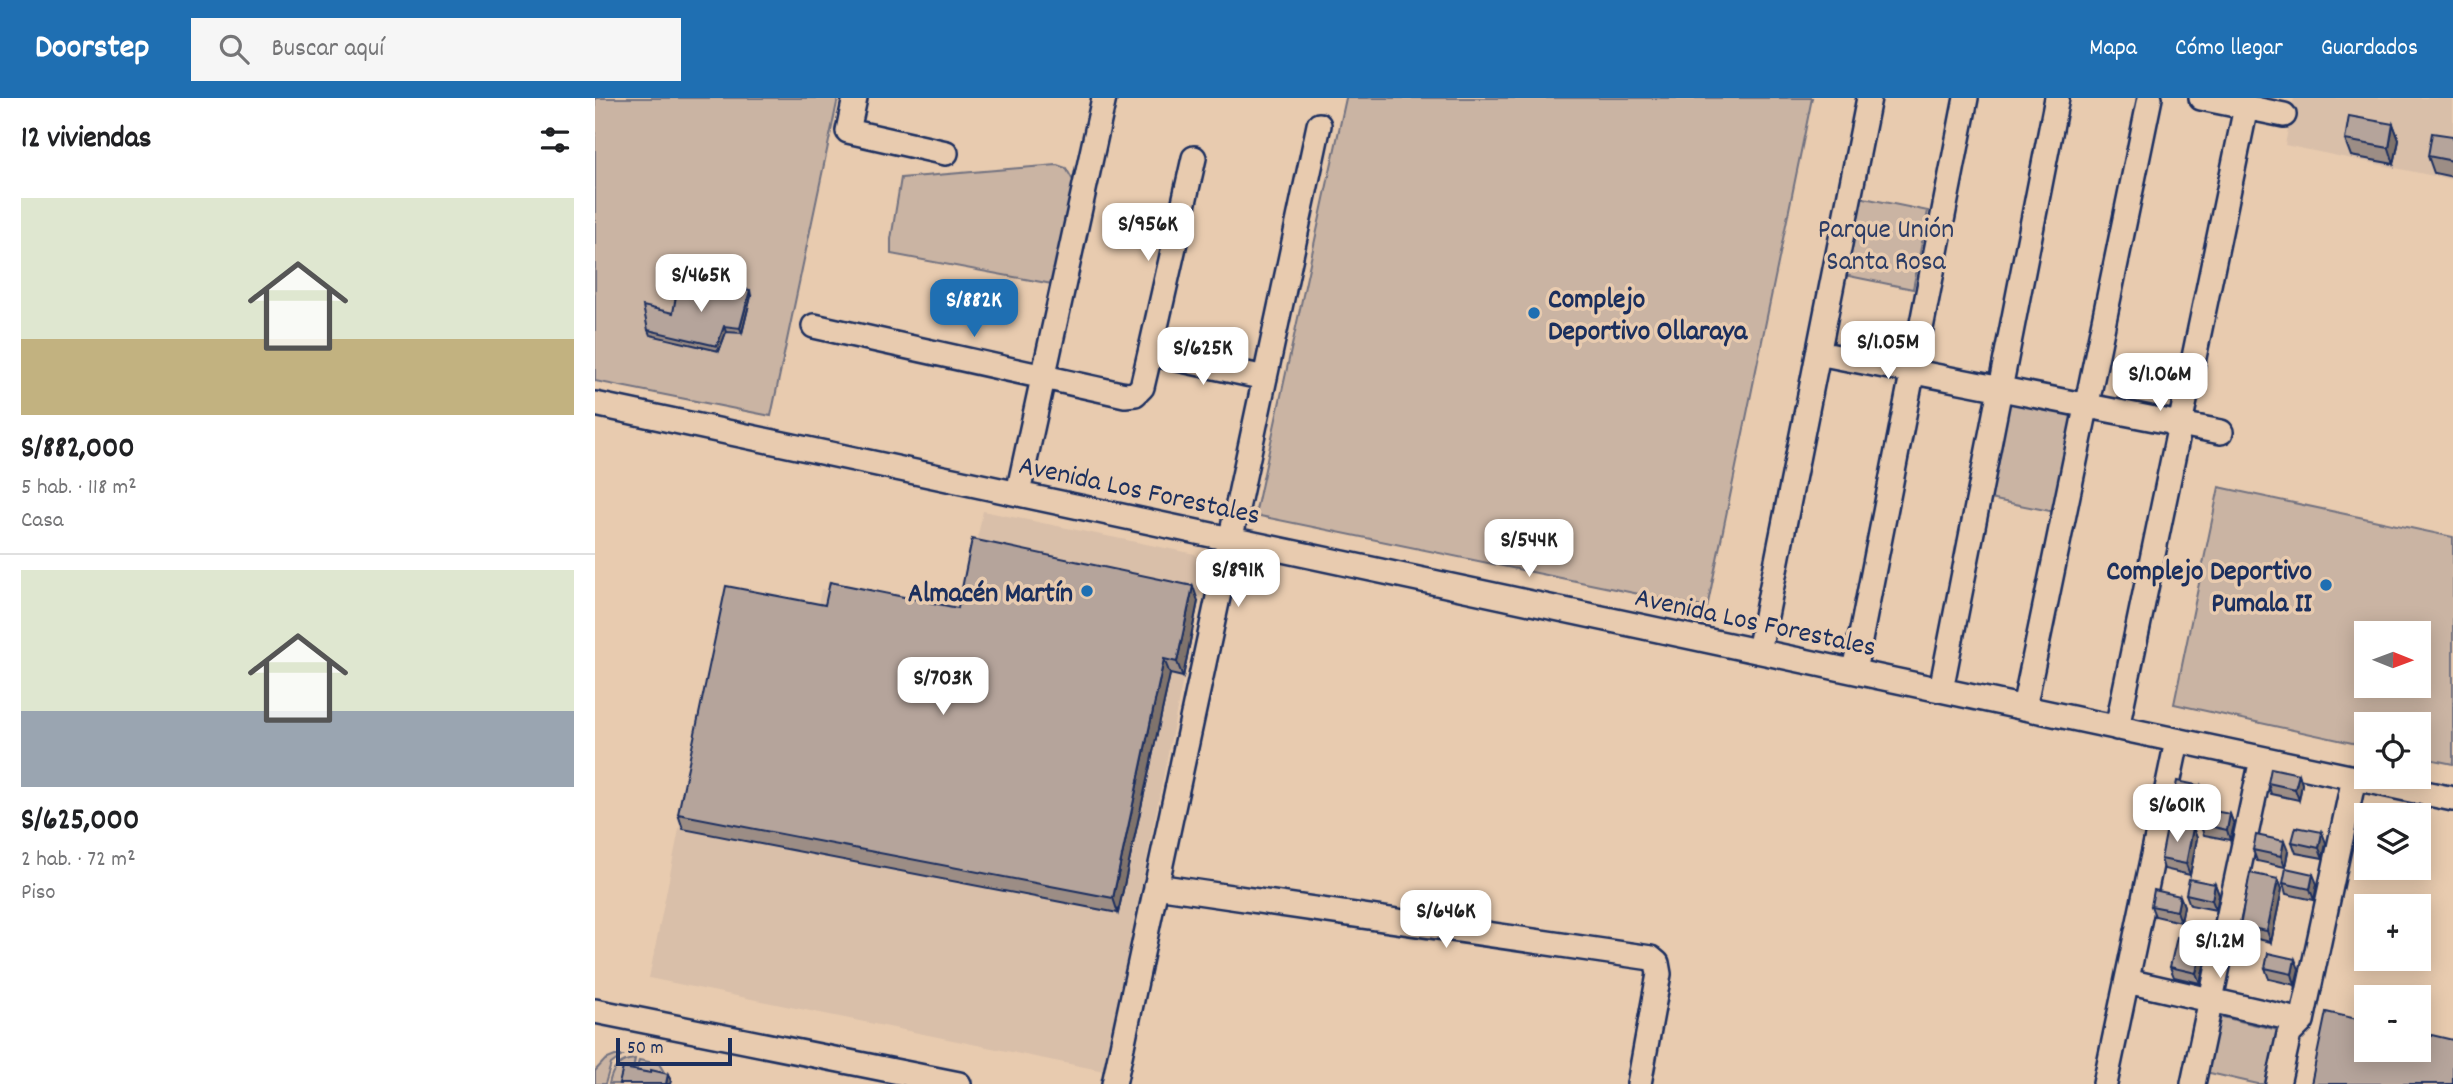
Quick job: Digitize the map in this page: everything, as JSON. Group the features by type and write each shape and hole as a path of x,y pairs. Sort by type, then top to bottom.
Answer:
{"street":[{"path":"855,98 848,131 946,153"},
{"path":"1018,493 1104,98"},
{"path":"1759,651 1870,98"},
{"path":"1854,671 1966,98"},
{"path":"1941,690 2057,98"},
{"path":"2024,708 2150,98"},
{"path":"2201,98 2284,115"},
{"path":"2117,728 2246,107"},
{"path":"1114,1084 1319,125"},
{"path":"814,326 1125,395 1135,394 1142,387 1194,158"},
{"path":"1150,353 1265,378"},
{"path":"1818,353 2221,432"},
{"name":"Avenida Los Forestales","path":"595,404 2354,778"},
{"path":"2105,1084 2177,741"},
{"path":"2193,1084 2262,759"},
{"path":"2279,1084 2289,1034 2302,1021 2354,778"},
{"name":"Avenida Los Forestales","path":"2406,789 2453,799"},
{"path":"1156,886 1651,958 1657,963 1659,974 1639,1084"},
{"path":"2127,981 2302,1021"},
{"path":"595,1011 959,1084"}],"shaded area":[{"path":"2294,98 2453,98 2453,180 2285,145"},
{"name":"Almacén Martín","path":"983,511 1195,554 1205,570 1104,1071 649,978 728,587 818,605 821,589 961,618"}],"green space":[{"path":"595,98 838,98 771,416 595,381"},
{"name":"Complejo Deportivo Ollaraya","path":"1346,98 1812,98 1707,608 1255,515"},
{"path":"1057,165 1066,168 1075,184 1052,284 891,254 901,178"},
{"name":"Parque Unión Santa Rosa","path":"1859,197 1928,211 1913,289 1844,275"},
{"path":"2006,395 2081,410 2060,513 1985,498"},
{"name":"Complejo Deportivo Pumala II","path":"2219,487 2453,537 2453,764 2431,759 2431,712 2354,712 2354,743 2174,704"},
{"path":"2214,1015 2282,1031 2270,1084 2258,1084 2201,1071"},
{"path":"622,1056 611,1064 605,1084 595,1084 595,1071 605,1060"},
{"path":"635,1059 632,1075 622,1084 609,1084 617,1066"},
{"path":"639,1060 659,1064 669,1080 636,1073"}],"building":[{"path":"2349,116 2393,124 2389,148 2345,140"},
{"path":"2432,133 2453,136 2453,161 2428,156"},
{"path":"714,283 750,290 740,328 724,326 717,346 648,330 643,306 673,313 676,296"},
{"path":"972,539 1193,586 1177,662 1164,659 1113,898 678,814 726,586 825,605 830,582 958,608"},
{"path":"2271,768 2299,774 2295,789 2268,783"},
{"path":"2177,781 2201,786 2198,801 2174,796"},
{"path":"2203,809 2230,814 2227,830 2200,824"},
{"path":"2168,823 2193,828 2186,864 2161,859"},
{"path":"2296,827 2322,832 2319,848 2292,842"},
{"path":"2256,835 2284,841 2281,856 2253,850"},
{"path":"2286,868 2313,874 2310,889 2283,883"},
{"path":"2250,873 2278,879 2267,931 2240,926"},
{"path":"2189,879 2215,884 2212,900 2186,894"},
{"path":"2154,890 2180,896 2177,911 2151,906"},
{"path":"2177,937 2203,942 2196,973 2170,967"},
{"path":"2268,953 2295,959 2292,974 2265,968"},
{"path":"2326,1012 2354,1018 2354,1062 2431,1062 2431,1035 2453,1040 2453,1084 2311,1084"},
{"path":"623,1068 668,1074 666,1084 619,1084"}],"place":[{"name":"Complejo Deportivo Ollaraya","path":"1534,313"},
{"name":"Complejo Deportivo Pumala II","path":"2326,585"},
{"name":"Almacén Martín","path":"1087,591"}]}
